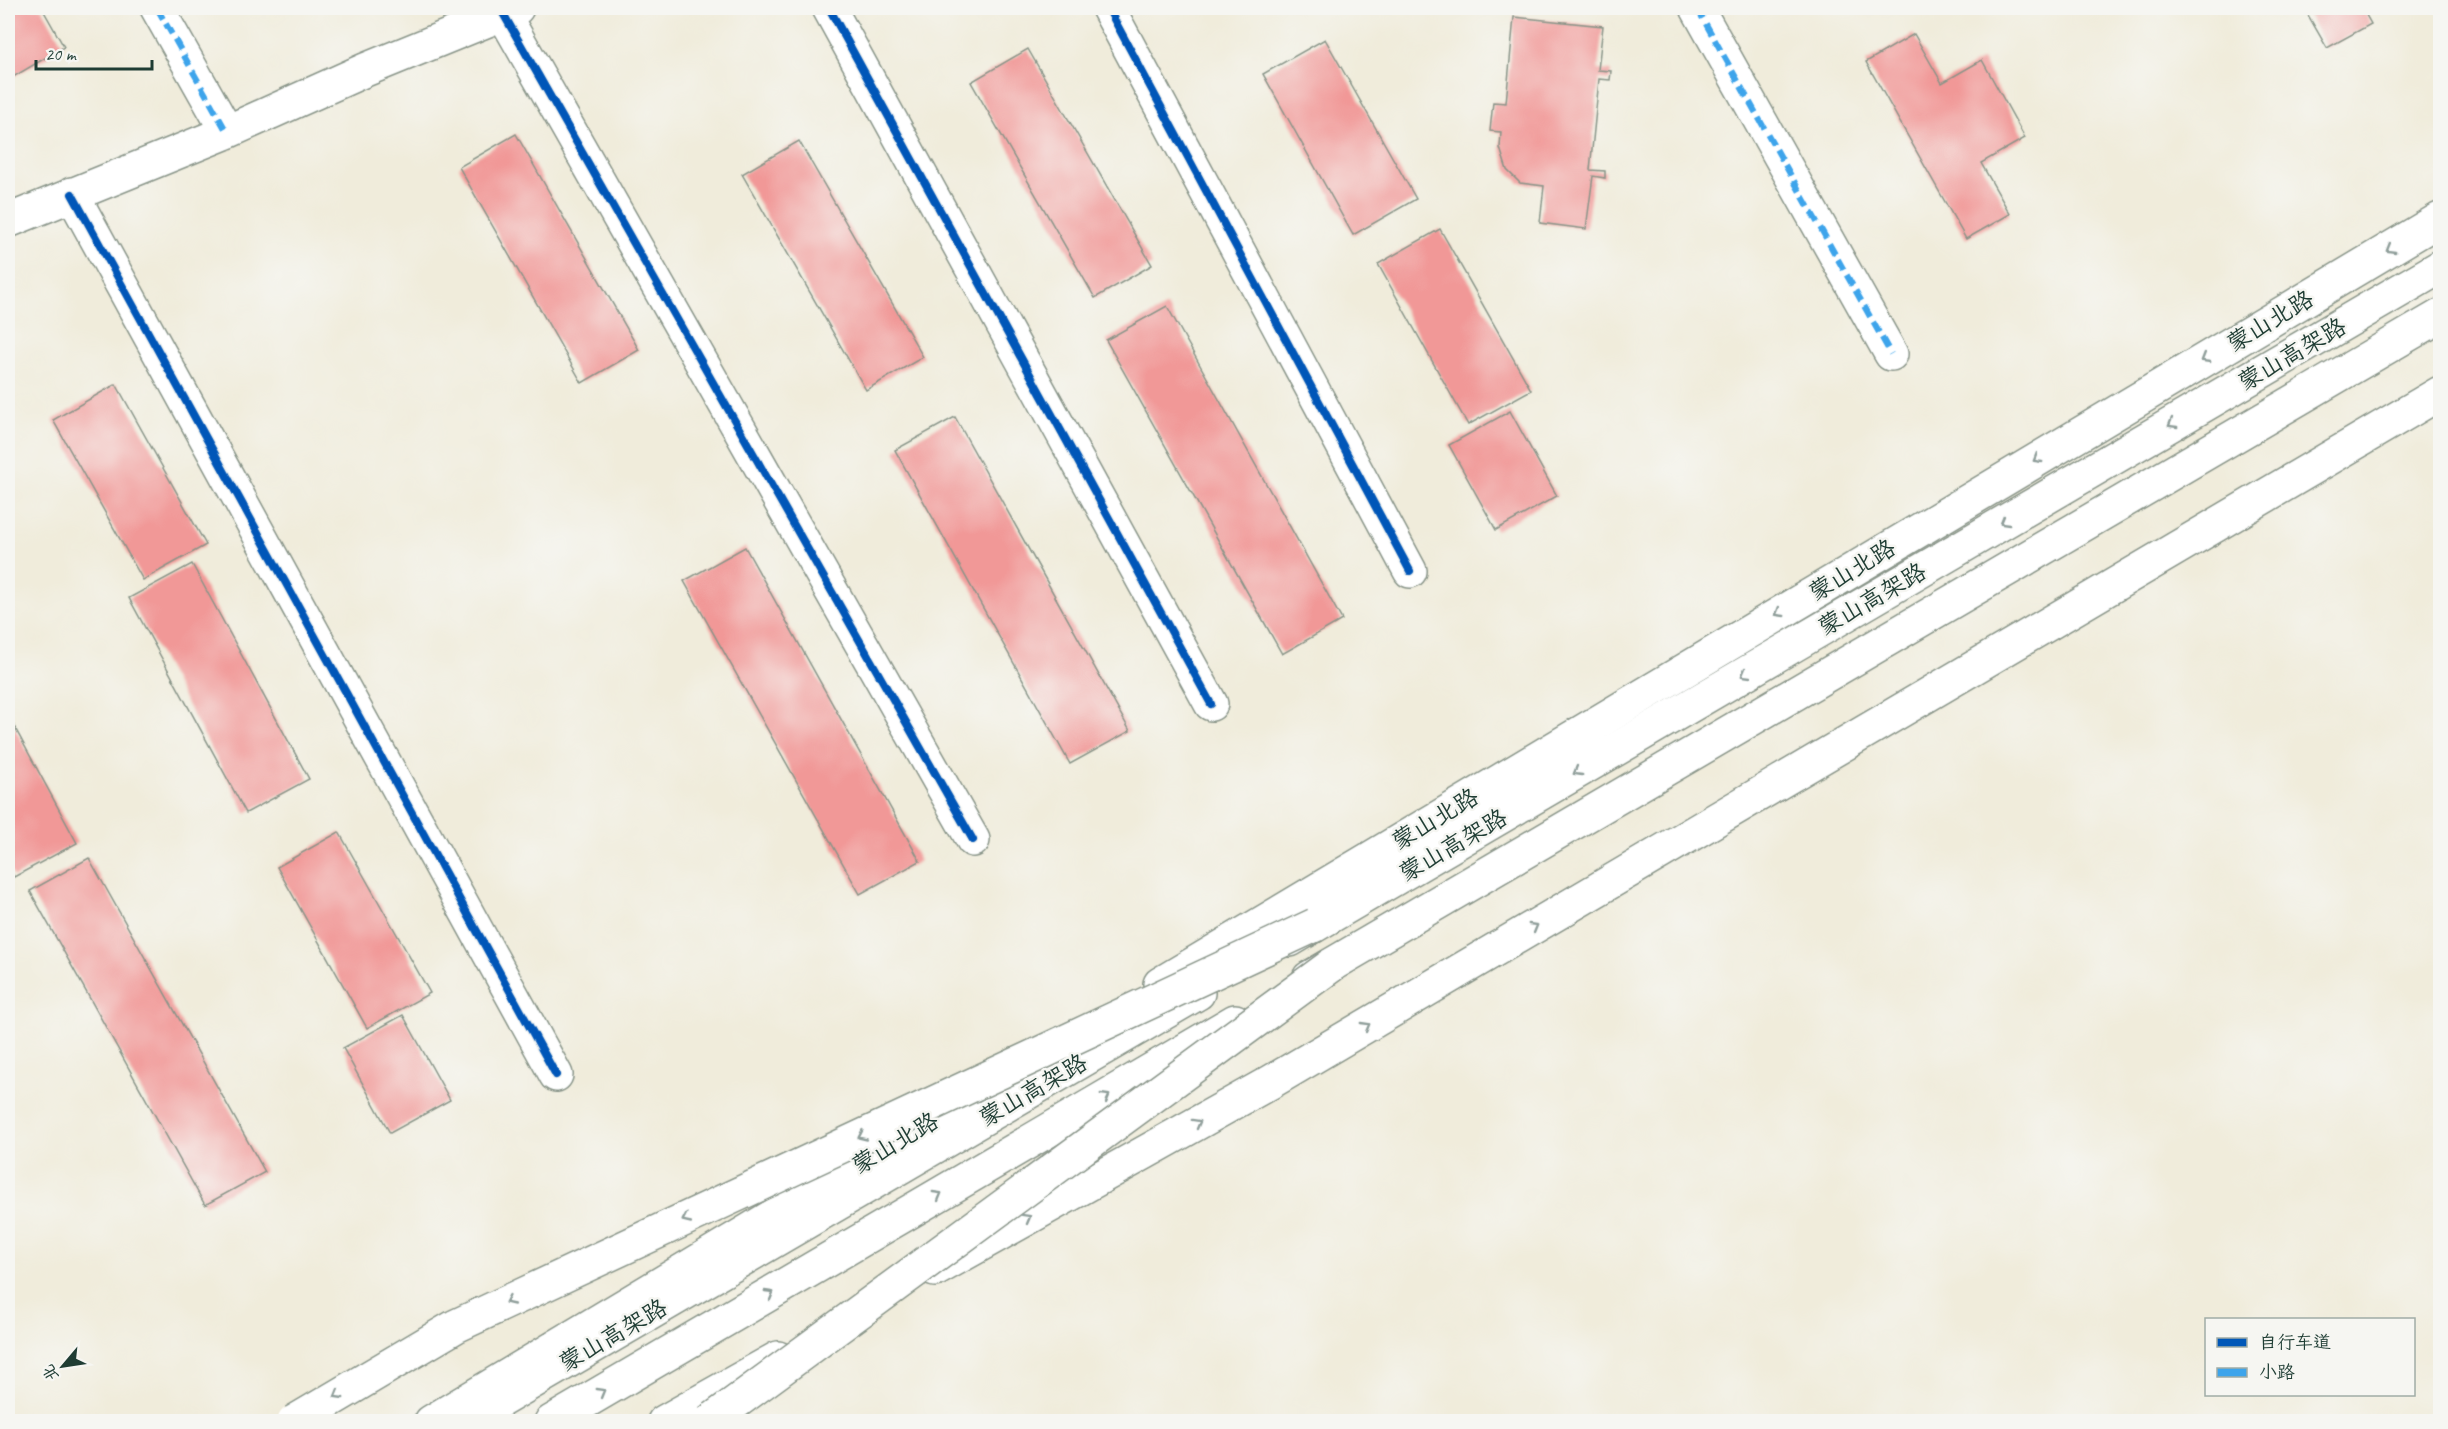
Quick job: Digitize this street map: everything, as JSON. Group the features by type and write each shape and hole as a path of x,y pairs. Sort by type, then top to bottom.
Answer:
{"main road":[{"path":"157,8 227,132"},
{"path":"830,8 1211,704"},
{"path":"1108,8 1410,571"},
{"path":"1697,8 1891,354"},
{"path":"8,221 227,132 507,9 973,840"},
{"path":"72,194 555,1075"},
{"name":"蒙山北路","path":"431,1422 2440,219"},
{"name":"蒙山高架路","path":"464,1422 2440,267"},
{"name":"蒙山高架路","path":"551,1422 2440,316"},
{"path":"664,1422 1269,1083 2440,393"},
{"path":"294,1422 456,1326 1315,925"},
{"path":"709,1422 1332,965"}],"building":[{"path":"8,8 42,8 64,47 8,80"},
{"path":"2304,8 2362,8 2371,24 2327,48"},
{"path":"1514,17 1603,26 1598,70 1611,71 1610,80 1599,79 1590,170 1605,171 1605,178 1593,176 1586,229 1540,223 1544,186 1520,183 1507,170 1500,148 1501,132 1490,131 1493,102 1506,103"},
{"path":"1914,34 1942,83 1982,60 2025,138 1981,163 2010,214 1966,239 1866,62"},
{"path":"1325,39 1416,199 1353,235 1263,74"},
{"path":"1028,49 1152,265 1095,298 971,82"},
{"path":"516,134 639,350 582,383 459,167"},
{"path":"799,141 923,357 866,390 742,174"},
{"path":"1440,229 1531,390 1468,425 1378,264"},
{"path":"1167,306 1342,620 1282,654 1106,340"},
{"path":"116,384 206,545 143,580 53,420"},
{"path":"1510,411 1557,496 1496,530 1449,445"},
{"path":"955,417 1130,731 1070,764 895,450"},
{"path":"745,547 920,861 860,894 684,581"},
{"path":"192,564 309,779 246,813 129,598"},
{"path":"8,715 77,843 14,877 8,866"},
{"path":"339,832 430,993 367,1028 277,867"},
{"path":"89,858 265,1172 205,1205 30,891"},
{"path":"403,1015 450,1100 390,1133 343,1048"}],"marked path":[{"path":"157,8 227,132"},
{"path":"1697,8 1891,354"}],"cycle path":[{"path":"500,8 973,840"},
{"path":"829,8 1211,704"},
{"path":"1108,8 1410,571"},
{"path":"72,194 556,1075"}]}
